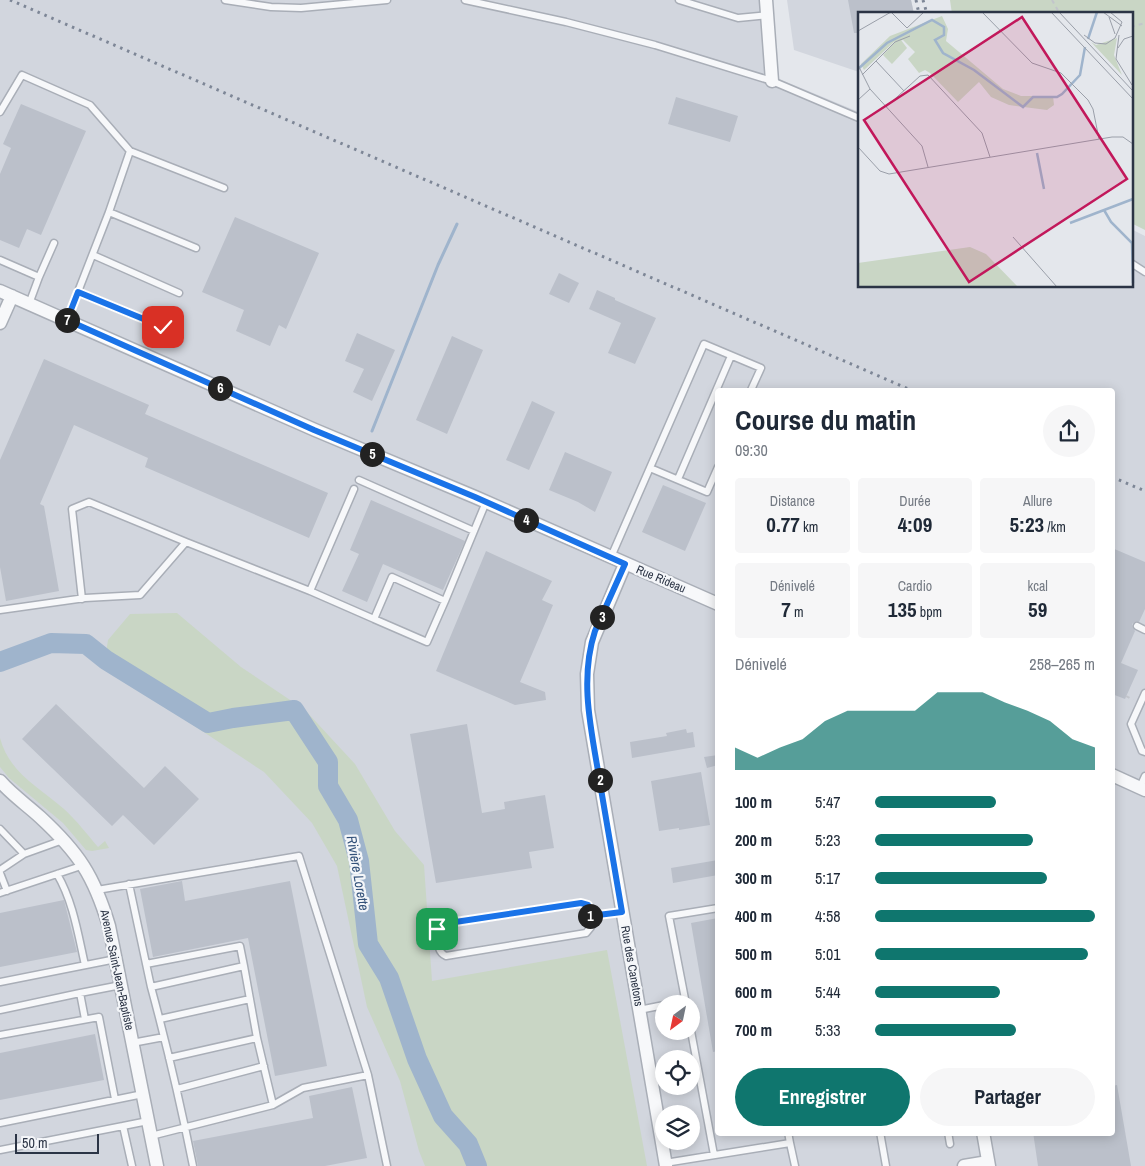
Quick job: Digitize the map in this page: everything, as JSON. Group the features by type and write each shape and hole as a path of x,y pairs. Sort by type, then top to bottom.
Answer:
{"street":[{"path":"766,0 772,81"},
{"path":"0,324 6,294"},
{"name":"Rue Rideau","path":"6,294 715,603"},
{"name":"Rue des Canetons","path":"625,564 595,631 592,642 587,674 588,710 666,1164"},
{"path":"1115,776 1143,784"},
{"name":"Avenue Saint-Jean-Baptiste","path":"0,781 64,840 84,865 97,890 109,926 157,1166"},
{"path":"964,1166 988,1164 984,1136"}],"lane":[{"path":"225,0 271,7 301,8 386,0"},
{"path":"466,0 566,22 655,45 772,81 858,118"},
{"path":"679,0 738,18 768,15"},
{"path":"0,112 22,75 90,105 130,151 224,188"},
{"path":"67,320 93,256 130,151"},
{"path":"109,212 196,248"},
{"path":"30,304 54,242"},
{"path":"93,256 179,292"},
{"path":"0,260 39,278"},
{"path":"1132,264 1145,272"},
{"path":"78,292 163,327"},
{"path":"611,558 704,344 761,368 752,388"},
{"path":"717,388 731,356"},
{"path":"678,479 715,393"},
{"path":"650,468 707,492 715,474"},
{"path":"359,480 474,531"},
{"path":"310,591 354,489"},
{"path":"82,598 72,509 89,502 310,591 428,642 486,502"},
{"path":"0,610 82,598 140,595 186,542"},
{"path":"374,619 392,577 445,601"},
{"path":"1137,626 1145,630"},
{"path":"1145,693 1131,724 1142,751 1145,752"},
{"path":"0,829 24,854"},
{"path":"64,840 24,854 0,872 3,892 84,865"},
{"path":"97,890 299,856 368,1075 387,1166"},
{"path":"57,874 68,896 85,965"},
{"path":"129,884 151,987 186,1128 193,1166"},
{"path":"581,903 588,905 590,916 591,927 586,934 446,956 440,951 437,929 442,924 581,903"},
{"path":"684,995 669,916 715,908"},
{"path":"590,916 622,912"},
{"path":"146,964 240,946 257,1038 274,1105"},
{"path":"0,982 116,959"},
{"path":"151,987 244,966"},
{"path":"0,1010 121,985"},
{"path":"80,993 86,1019"},
{"path":"160,1019 250,999"},
{"path":"639,1010 655,1007"},
{"path":"0,1035 99,1016 115,1099"},
{"path":"132,1043 164,1037"},
{"path":"169,1058 257,1038"},
{"path":"693,1040 714,1155"},
{"path":"177,1089 264,1066"},
{"path":"151,1136 274,1105 303,1088 368,1075"},
{"path":"0,1123 143,1094"},
{"path":"0,1150 148,1122"},
{"path":"123,1126 132,1166"},
{"path":"789,1136 795,1166"},
{"path":"881,1136 886,1166"},
{"path":"949,1136 950,1144"},
{"path":"666,1164 790,1143"}],"path":[{"path":"1052,0 1059,12"},
{"path":"1132,27 1145,23"},
{"path":"1126,696 1132,699"}],"shaded area":[{"path":"0,0 766,0 777,78 858,112 858,288 1132,288 1132,230 1145,236 1145,1166 0,1166"},
{"path":"787,0 911,0 914,12 858,12 858,72 794,50"}],"green space":[{"path":"950,0 1145,0 1145,230 1132,224 1132,12 952,12"},
{"path":"177,613 241,667 305,710 355,764 395,831 424,865 432,981 607,950 647,1166 425,1166 419,1151 400,1081 367,1007 337,866 312,823 264,772 104,666 108,640 130,614"},
{"path":"0,738 11,761 18,770 64,809 98,847 105,841 109,848 92,851 86,850 63,823 9,778 0,767"}],"building":[{"path":"848,0 911,0 914,12 858,12 858,33 854,33"},
{"path":"676,97 738,116 730,142 668,124"},
{"path":"21,104 86,131 41,235 27,229 19,248 0,240 0,174 11,148 3,144"},
{"path":"235,217 319,253 286,329 279,325 270,346 236,331 244,310 202,292"},
{"path":"559,273 579,283 569,303 549,294"},
{"path":"597,290 656,318 635,364 608,353 621,323 589,309"},
{"path":"357,333 395,350 372,401 353,392 364,369 345,361"},
{"path":"452,336 483,350 447,434 416,420"},
{"path":"44,359 149,405 145,414 328,493 309,538 145,467 148,458 74,425 40,504 44,506 59,591 6,601 0,567 0,460"},
{"path":"532,401 555,412 529,470 506,460"},
{"path":"565,452 612,472 595,512 578,502 549,490"},
{"path":"663,485 706,503 685,551 642,532"},
{"path":"371,500 465,541 443,590 383,564 367,602 342,591 359,554 350,550"},
{"path":"1115,549 1145,562 1145,609 1139,622 1132,624 1135,631 1121,663 1138,670 1125,699 1115,695"},
{"path":"486,551 552,581 542,600 553,605 520,682 545,692 546,700 515,705 436,671"},
{"path":"56,704 144,788 165,766 199,799 154,845 123,815 112,826 22,739"},
{"path":"467,724 482,813 505,809 504,802 545,795 554,848 529,852 532,868 436,883 410,734"},
{"path":"686,729 687,733 693,732 695,747 632,758 630,742 667,736 666,733"},
{"path":"715,755 715,766 707,768 704,757"},
{"path":"701,772 710,825 659,831 651,781"},
{"path":"715,861 715,876 673,883 671,868"},
{"path":"182,881 185,901 290,881 327,1066 275,1076 248,938 153,957 140,889"},
{"path":"64,900 77,952 0,967 0,913"},
{"path":"715,919 715,1052 713,1052 691,923"},
{"path":"95,1034 104,1080 0,1100 0,1053"},
{"path":"1115,1085 1117,1085 1131,1166 1038,1166 1034,1136 1115,1136"},
{"path":"352,1087 367,1158 325,1166 198,1166 193,1141 313,1118 309,1096"}],"waterway":[{"path":"372,431 438,265 457,224"},
{"name":"Rivière Lorette","path":"0,662 51,643 86,644 106,660 208,723 294,710 328,762 328,786 348,820 359,861 368,944 389,978 417,1059 443,1116 468,1144 477,1166"}],"railway":[{"path":"10,0 906,388"},
{"path":"916,0 919,12"},
{"path":"923,0 926,12"},
{"path":"1132,280 1137,283"},
{"path":"1115,478 1145,491"}],"route":[{"path":"163,327 78,292 67,320 314,430 475,497 625,564 595,631 587,674 588,710 622,912 590,916 588,905 581,903 442,924 437,929"}]}
